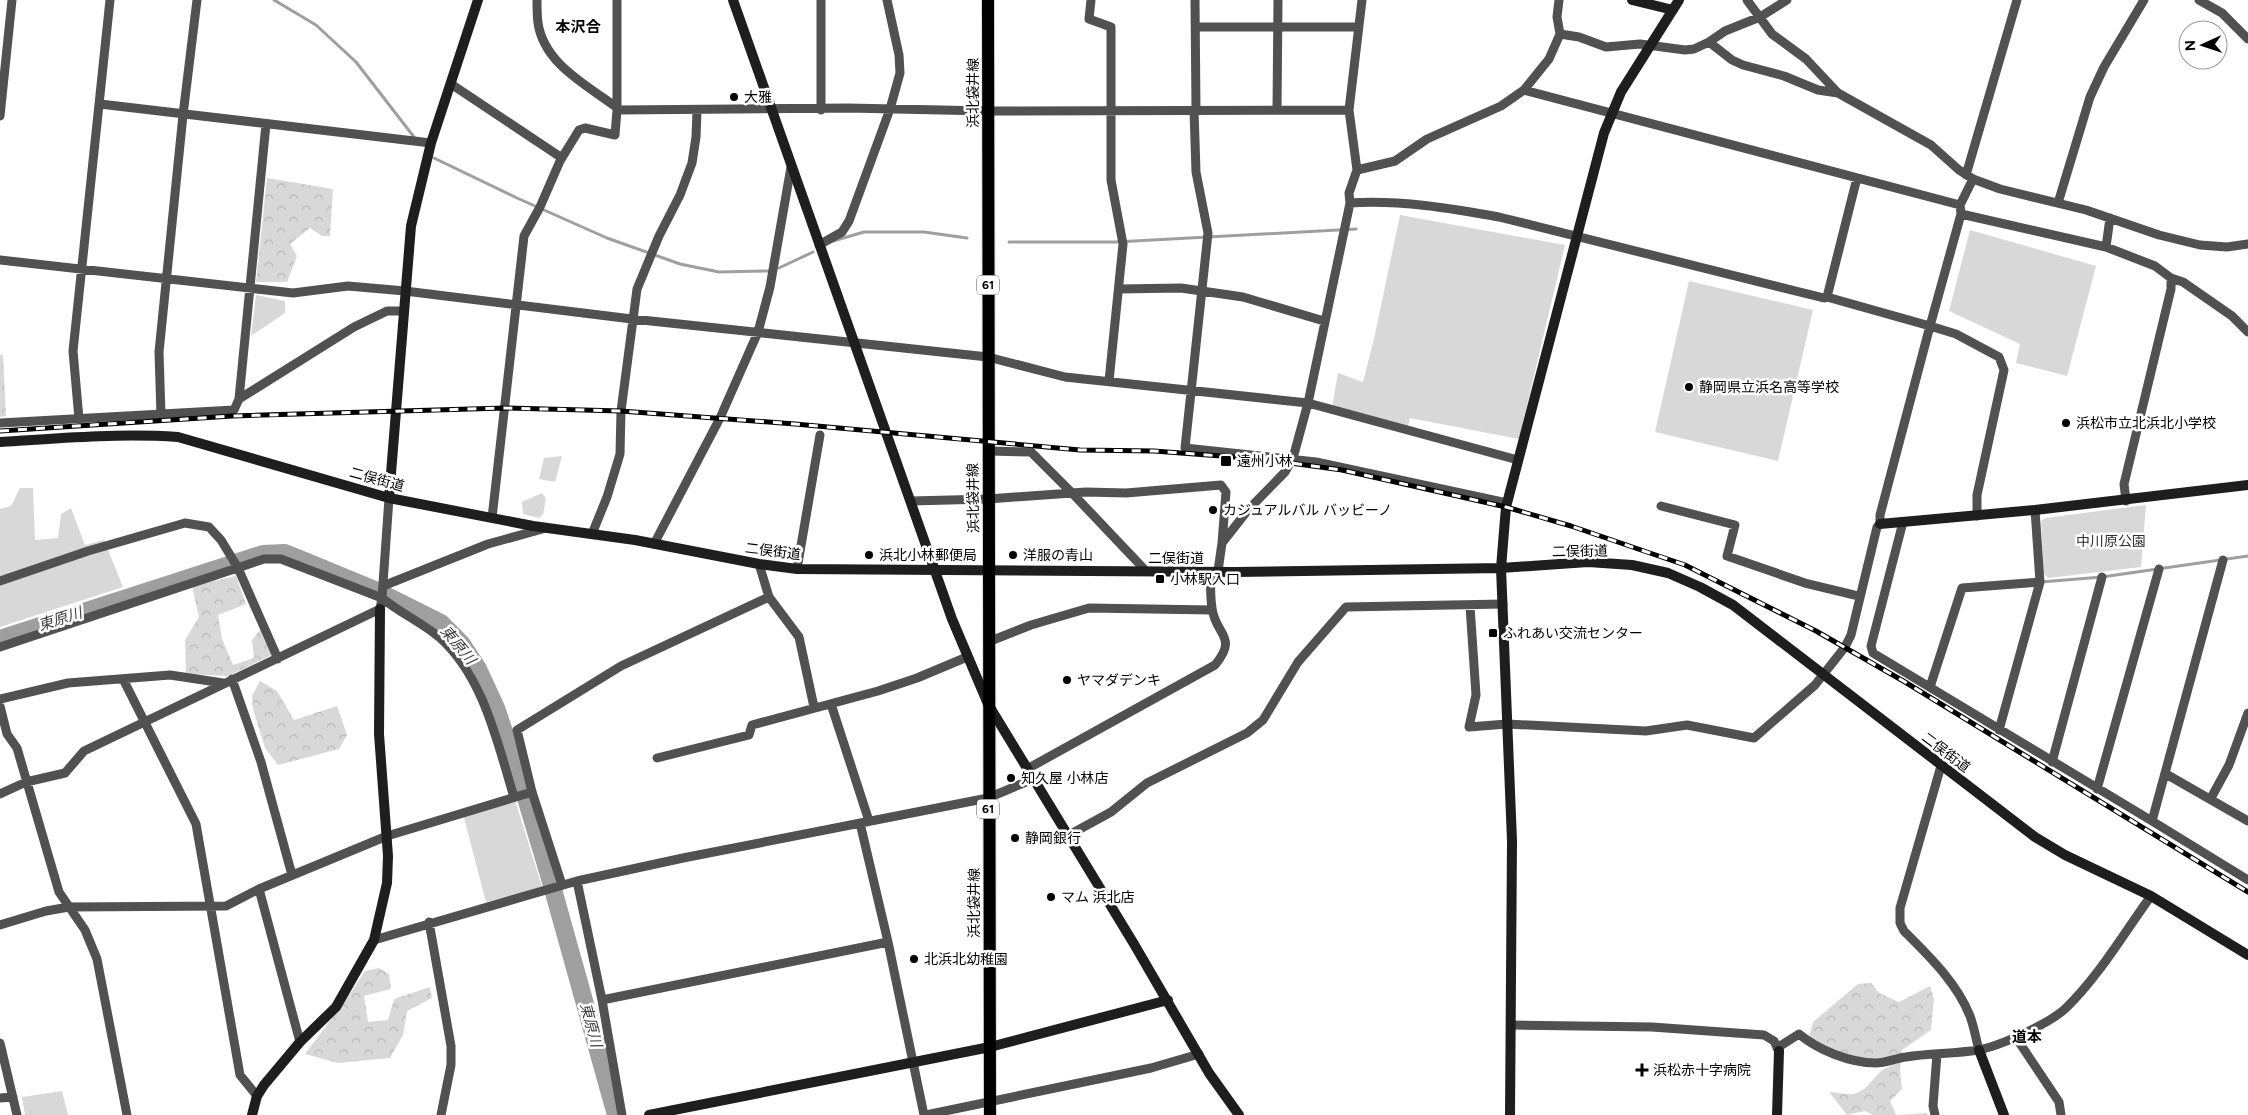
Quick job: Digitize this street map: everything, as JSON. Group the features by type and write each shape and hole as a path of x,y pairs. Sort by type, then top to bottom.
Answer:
{"main road":[{"name":"浜北袋井線","path":"988,0 990,1109"}],"street":[{"path":"0,116 12,0"},
{"path":"79,419 73,351 110,0"},
{"path":"161,415 159,352 183,115 197,0"},
{"path":"252,1115 257,1096 276,1070 300,1042 336,1007 374,940 388,883 387,836 379,734 381,604 411,226 431,143 478,0"},
{"path":"537,0 538,24 543,41 554,59 617,109 697,111 771,109 988,111 1349,110"},
{"path":"492,518 524,236 539,209 562,158 580,130 585,128 615,135 617,109 617,0"},
{"path":"733,0 967,657 988,704 1168,1000 1208,1072 1239,1115"},
{"path":"821,0 821,110"},
{"path":"819,245 842,232 849,221 890,109 900,73 899,55 887,0"},
{"path":"1091,0 1088,19 1111,27 1111,180 1123,241 1109,381"},
{"path":"1195,0 1196,172 1207,237 1185,448 1293,458 1392,477 1507,503"},
{"path":"1277,110 1278,0"},
{"path":"1222,543 1248,510 1284,472 1293,458 1308,403 1341,236 1350,203 1349,193 1357,170 1349,110 1362,0"},
{"path":"1357,170 1395,161 1427,139 1501,106 1524,90 1539,74 1549,59 1560,34 1557,25 1559,0"},
{"path":"1632,0 1673,10"},
{"path":"1510,1115 1512,841 1502,568 1507,503 1595,161 1621,92 1679,0"},
{"path":"1747,0 1772,34 1806,59 1838,93 1931,145 1969,177 2000,189 2058,203 2159,235 2200,245 2227,247 2248,244"},
{"path":"1560,34 1579,37 1606,47 1640,44 1649,47 1694,49 1725,31 1760,17 1787,0"},
{"path":"1470,606 1476,695 1469,727 1507,724 1646,731 1687,725 1754,738 1815,685 1845,647 1851,635 1877,527 1880,524 1880,515 2017,0"},
{"path":"2058,203 2090,97 2104,67 2144,0"},
{"path":"2199,0 2222,13 2248,39"},
{"path":"1196,27 1359,27"},
{"path":"1709,42 1738,62 1784,76 1818,90 1838,93"},
{"path":"451,84 562,158"},
{"path":"1524,90 1857,178 1960,210 2106,248 2155,266 2232,316 2248,332"},
{"path":"100,104 431,143"},
{"path":"592,534 607,497 620,454 621,411 637,289 653,250 680,195 692,163 697,111"},
{"path":"0,424 234,410 238,399 266,124"},
{"path":"654,544 720,418 758,332 770,287 791,167"},
{"path":"1827,297 1857,178"},
{"path":"1350,203 1396,203 1499,216 1824,298 1827,297 1956,334 1999,357 2004,370 1977,495 1977,516"},
{"path":"2106,248 2110,218"},
{"path":"0,260 293,293 348,286 405,291 632,319 988,357 1065,377 1308,403 1518,460"},
{"path":"2126,501 2124,484 2171,289 2171,278"},
{"path":"1119,289 1181,288 1243,297 1324,321"},
{"path":"238,399 354,327 387,310 403,311"},
{"name":"二俣街道","path":"0,442 99,436 146,435 178,437 389,498 546,528 654,544 759,564 797,569 1214,571 1502,568 1588,562 1632,565 1668,573 1700,587 1733,605 2035,837 2065,855 2151,896 2248,955"},
{"path":"797,569 820,435"},
{"path":"988,451 1031,452 1146,571"},
{"path":"911,500 988,499 1221,485 1226,492 1222,543 1214,571 1212,610 1225,639 1226,648 1224,654 1215,665 1027,769"},
{"path":"1880,524 2126,501 2248,485"},
{"path":"1661,506 1735,525 1727,556 1805,583 1859,596"},
{"path":"1999,730 2040,582 2035,510"},
{"path":"1904,522 1870,650 2248,880"},
{"path":"0,581 88,550 185,523 209,528 221,540 238,568 278,659"},
{"path":"383,587 488,544 546,528"},
{"path":"0,647 264,559 281,559 381,604 394,608 414,619 440,638 460,662 481,695 514,797"},
{"path":"2152,821 2223,560"},
{"path":"759,564 769,597 798,637 814,707"},
{"path":"2097,789 2159,569"},
{"path":"2052,762 2102,577"},
{"path":"1930,687 1962,588 2040,582"},
{"path":"562,885 532,792 516,730 621,666 769,597"},
{"path":"0,794 26,782 65,772 84,751 228,681 278,659 381,604"},
{"path":"1069,835 1111,812 1147,783 1247,733 1263,720 1298,662 1346,607 1503,604"},
{"path":"988,642 1031,625 1089,608 1212,610"},
{"path":"657,758 749,735 752,725 917,678 967,657"},
{"path":"0,699 68,683 170,675 228,681"},
{"path":"124,679 144,723 196,824 240,1075 257,1096"},
{"path":"228,681 261,762 292,875"},
{"path":"831,704 864,822 925,1115 990,1109 1152,1068 1198,1054"},
{"path":"0,706 7,734 17,748 59,892 85,930 97,959 127,1115"},
{"path":"2211,798 2229,765 2248,713"},
{"path":"1941,766 1900,908 1900,923 1904,931 1948,978 1970,1016 1979,1050 2004,1115"},
{"path":"2166,774 2211,798 2248,821"},
{"path":"374,940 428,922 577,881 988,798 1034,779"},
{"path":"0,925 46,911 68,907 226,906 292,875 387,836 532,792"},
{"path":"577,881 602,1000 622,1115"},
{"path":"259,890 300,1042"},
{"path":"1778,1050 1799,1034 1811,1043 1846,1058 1876,1063 1906,1056 1979,1050 2015,1036 2048,1022 2066,1008 2105,961 2151,896"},
{"path":"428,922 451,1046 451,1065 442,1115"},
{"path":"602,1000 888,942"},
{"path":"649,1115 990,1047 1168,1000"},
{"path":"1511,1024 1652,1027 1764,1035 1774,1041 1778,1050 1777,1115"},
{"path":"2015,1036 2059,1102 2061,1115"},
{"path":"0,1043 17,1115"},
{"path":"1935,1115 1933,1106 1937,1054"},
{"path":"0,1098 13,1097"}],"green space":[{"path":"267,178 333,189 330,236 322,236 310,228 290,244 297,256 287,282 256,282"},
{"path":"1400,215 1565,245 1519,439 1410,418 1408,427 1332,407 1338,373 1363,382"},
{"path":"1970,230 2096,266 2067,376 2016,363 2020,344 1949,311"},
{"path":"1689,281 1813,310 1778,461 1655,432"},
{"path":"256,295 285,301 285,313 251,336"},
{"path":"0,355 3,355 6,416 0,417"},
{"path":"562,456 555,482 539,479 544,458"},
{"path":"20,488 33,488 35,540 58,538 61,514 71,508 85,545 104,540 123,587 0,627 0,509 11,506"},
{"path":"542,493 546,499 543,514 539,518 523,514 522,502"},
{"name":"中川原公園","path":"2146,505 2141,567 2048,578 2044,574 2041,521 2045,518"},
{"path":"236,576 246,604 218,615 222,639 233,665 254,658 252,640 260,630 272,655 228,676 186,674 185,640 199,617 192,586"},
{"path":"260,681 277,691 294,720 337,706 347,735 339,749 278,765 265,748 253,709 252,696"},
{"path":"514,797 543,890 486,902 463,814"},
{"path":"379,968 389,974 391,989 364,996 368,1022 388,1020 394,999 430,987 432,998 407,1011 403,1035 390,1058 338,1063 305,1054 346,1000 365,971"},
{"path":"1871,983 1879,993 1899,1002 1930,986 1934,999 1931,1030 1902,1050 1900,1070 1902,1089 1890,1101 1896,1115 1873,1115 1865,1111 1847,1115 1829,1092 1853,1094 1859,1092 1869,1085 1880,1072 1891,1066 1890,1059 1856,1062 1832,1058 1808,1040 1813,1022 1858,984"},
{"path":"62,1091 68,1115 25,1115 22,1097"},
{"path":"1927,1113 1927,1115 1896,1115"}],"waterway":[{"path":"274,0 316,25 356,62 414,137"},
{"path":"434,158 607,238 680,264 719,272 768,271"},
{"path":"1009,242 1116,242 1356,229"},
{"path":"833,241 864,232 924,232 967,238"},
{"path":"779,268 813,252"},
{"name":"東原川","path":"0,639 263,554 285,553 375,590 441,623 461,643 478,669 496,708 549,875 616,1115"},
{"path":"2041,582 2102,577 2248,556"}],"railway":[{"path":"0,431 232,416 505,408 621,411 795,424 1080,450 1154,451 1261,459 1342,470 1506,507 1571,526 1685,565 1816,631 1905,682 2248,892"}],"place":[{"name":"大雅","path":"734,97"},
{"name":"静岡県立浜名高等学校","path":"1689,387"},
{"name":"浜松市立北浜北小学校","path":"2066,423"},
{"name":"遠州小林","path":"1226,461"},
{"name":"カジュアルバル バッビーノ","path":"1213,510"},
{"name":"浜北小林郵便局","path":"869,555"},
{"name":"洋服の青山","path":"1013,555"},
{"name":"小林駅入口","path":"1160,579"},
{"name":"ふれあい交流センター","path":"1493,633"},
{"name":"ヤマダデンキ","path":"1067,680"},
{"name":"知久屋 小林店","path":"1011,778"},
{"name":"静岡銀行","path":"1015,838"},
{"name":"マム 浜北店","path":"1051,897"},
{"name":"北浜北幼稚園","path":"914,959"},
{"name":"浜松赤十字病院","path":"1642,1070"}],"district":[{"name":"本沢合","path":"578,27"},
{"name":"道本","path":"2027,1037"}]}
